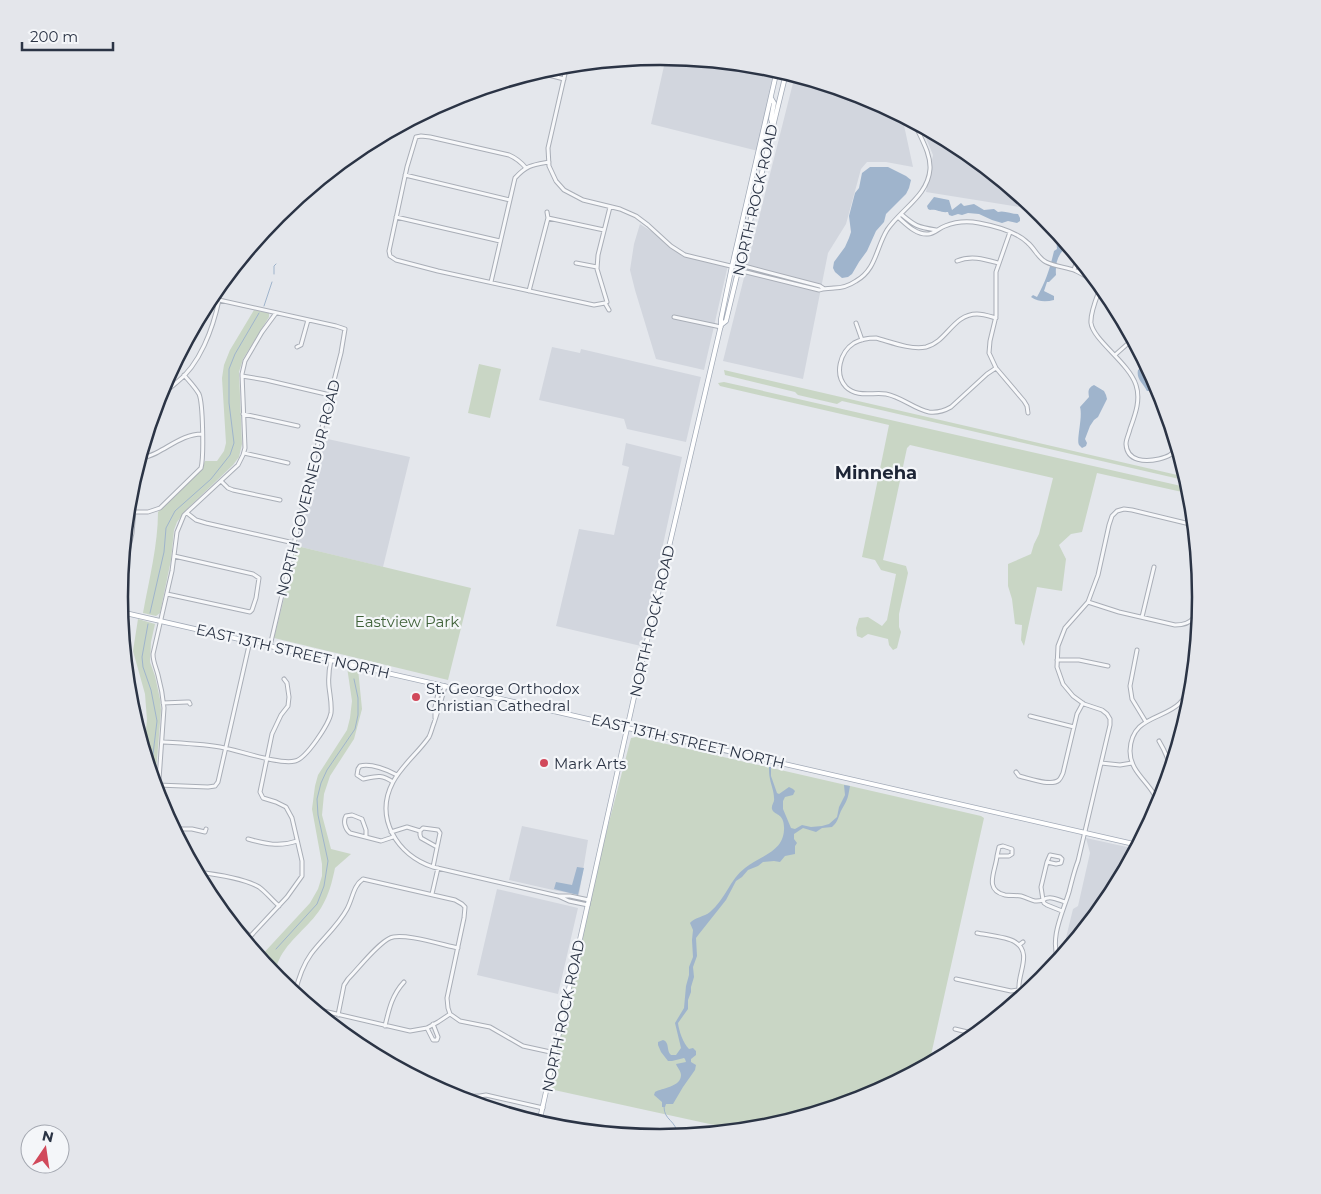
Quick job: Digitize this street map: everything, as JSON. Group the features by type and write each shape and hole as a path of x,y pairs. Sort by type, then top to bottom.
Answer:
{"main road":[{"name":"NORTH ROCK ROAD","path":"541,1115 721,326 732,266 775,78"},
{"name":"NORTH ROCK ROAD","path":"721,326 726,321 784,80"},
{"path":"771,98 774,103 771,119 773,126"},
{"path":"763,132 766,134 760,159 764,162"},
{"name":"EAST 13TH STREET NORTH","path":"129,614 1132,844"}],"street":[{"path":"565,74 548,148 549,166 556,181 564,190 583,200 620,209 636,216 671,246 685,255 739,268 742,272 819,290 846,286 864,275 871,268 888,229 923,190 930,169 929,157 918,132"},
{"path":"552,76 564,79"},
{"path":"526,168 514,157 421,136 416,137 405,175 389,251 390,256 396,260 529,291 594,305 604,303 607,302 597,267 598,255 610,207"},
{"path":"491,282 515,178 530,165 549,162"},
{"path":"405,175 510,200"},
{"path":"529,291 548,218 547,212"},
{"path":"902,214 915,226 936,230"},
{"path":"396,217 500,241"},
{"path":"898,217 908,226 923,234 933,233 946,225 968,222 995,226 1010,232 1029,244 1039,257 1048,263 1074,270 1085,276"},
{"path":"548,218 604,230"},
{"path":"1010,232 998,263 995,280 996,318 989,347 992,361 996,368 1024,401 1028,413"},
{"path":"957,261 968,258 983,258 998,263"},
{"path":"576,263 597,267"},
{"path":"1074,270 1076,264"},
{"path":"1099,295 1093,310 1092,328 1125,366 1132,377 1137,391 1137,408 1126,444 1127,449 1138,460 1149,461 1173,454"},
{"path":"172,387 178,383 195,363 212,328 219,300 308,320 301,344 297,348"},
{"path":"604,303 609,310"},
{"path":"159,774 163,703 153,654 174,556 177,532 184,515 238,466 244,453 242,376 245,360 276,313"},
{"path":"996,318 977,314 965,316 953,325 939,341 922,347 876,338 862,340 848,348 840,363 840,373 846,387 857,394 892,396 922,410 935,413 951,407 996,368"},
{"path":"674,317 721,326"},
{"name":"NORTH GOVERNEOUR ROAD","path":"270,646 345,330 336,326 308,320"},
{"path":"856,324 862,340"},
{"path":"1115,355 1128,344"},
{"path":"136,513 148,512 160,508 201,468 203,460 200,395 184,375"},
{"path":"242,376 330,395"},
{"path":"243,414 298,426"},
{"path":"148,456 185,437 202,434"},
{"path":"244,453 288,463"},
{"path":"221,481 233,490 280,500"},
{"path":"1056,952 1056,938 1062,911 1085,833 1110,725 1108,714 1083,703 1073,696 1063,684 1057,667 1058,646 1065,628 1088,602 1098,574 1109,525 1112,516 1117,511 1124,509 1132,510 1187,523"},
{"path":"187,512 196,520 206,523 294,543"},
{"path":"166,594 250,612 257,592 259,578 254,574 174,556"},
{"path":"1142,617 1154,567"},
{"path":"1088,602 1119,612 1175,625 1185,624 1191,620"},
{"path":"164,786 208,788 218,782 250,642"},
{"path":"1136,650 1130,683 1131,694 1146,722"},
{"path":"162,742 225,748 287,762 296,761 306,754 331,715 332,702 329,689 331,660"},
{"path":"1057,660 1079,660 1108,666"},
{"path":"250,936 287,897 302,876 302,861 292,818 286,807 263,798 260,792 272,734 281,715 288,706 287,683 284,678"},
{"path":"442,686 440,708 430,735 398,775 389,790 386,806 387,818 393,837 398,845 413,858 432,867 558,896 570,896 588,903"},
{"path":"1154,794 1137,774 1132,763 1130,748 1133,738 1139,728 1146,722 1171,709 1182,700"},
{"path":"163,703 189,702 190,704"},
{"path":"1016,772 1019,776 1048,783 1060,779 1077,714 1083,703"},
{"path":"1030,716 1074,727"},
{"path":"1159,741 1167,758"},
{"path":"1101,763 1120,765 1132,763"},
{"path":"393,782 385,777 378,776 364,779 357,775 358,770 360,766 369,765 398,775"},
{"path":"366,837 366,830 362,819 352,815 346,816 344,821 347,831 350,833 366,837 382,841 393,837"},
{"path":"391,832 407,827 420,831 423,828 438,830 440,833 432,867"},
{"path":"182,829 205,832 206,829"},
{"path":"420,831 421,838 437,847"},
{"path":"248,839 275,845 297,841"},
{"path":"997,856 1009,856 1012,854 1012,849 1003,846 999,847 992,874 992,884 999,893 1021,896 1036,902 1051,898 1065,902"},
{"path":"1047,862 1059,864 1062,859 1060,856 1050,855 1047,862 1041,888 1044,903 1062,911"},
{"path":"432,894 438,868"},
{"path":"207,874 247,882 259,887 279,906"},
{"path":"297,985 310,955 338,922 347,909 357,883 363,879 455,900 465,908 447,998 450,1014 460,1021 490,1026 523,1046 555,1053"},
{"path":"977,933 1014,941 1019,945 1023,951 1024,958 1019,990"},
{"path":"338,1015 344,985 382,943 391,938 405,936 458,948"},
{"path":"1019,945 1023,942"},
{"path":"956,979 1011,991 1019,990"},
{"path":"385,1026 390,1004 395,993 404,982"},
{"path":"329,1013 410,1031 427,1028 450,1014"},
{"path":"427,1028 434,1040 437,1040 438,1037 433,1024"},
{"path":"955,1029 966,1032"},
{"path":"478,1097 486,1095 542,1108"}],"shaded area":[{"path":"664,65 695,66 775,78 758,151 651,124"},
{"path":"793,82 864,105 904,124 913,167 886,162 867,162 861,169 846,224 828,253 803,379 723,361"},
{"path":"925,135 984,175 1022,207 926,192 933,155"},
{"path":"640,224 685,255 728,265 704,370 656,359 630,270 634,244"},
{"path":"552,347 580,353 581,349 701,377 686,442 627,429 624,419 539,400"},
{"path":"323,438 410,457 383,567 297,546"},
{"path":"626,443 682,457 641,646 556,626 579,529 614,535 629,467 622,465"},
{"path":"522,826 588,840 579,895 509,880"},
{"path":"1086,838 1129,848 1103,893 1065,942 1073,909 1078,906 1090,853"},
{"path":"497,889 578,908 558,994 477,975"}],"green space":[{"path":"254,310 269,313 269,317 243,359 239,372 242,444 239,457 187,509 177,522 160,613 156,616 143,613 155,550 158,512 201,470 205,461 217,461 224,451 226,443 222,378 224,365 230,350"},
{"path":"479,364 501,369 490,418 468,413"},
{"path":"724,370 1178,475 1179,479 842,401 837,404 725,375"},
{"path":"724,382 1180,486 1182,492 1097,473 1082,532 1071,534 1059,545 1066,559 1062,591 1037,587 1024,646 1021,640 1022,625 1015,624 1012,599 1008,586 1008,564 1031,554 1039,534 1053,478 910,445 907,448 883,560 906,566 908,573 899,614 901,632 897,648 893,650 889,645 888,639 868,634 862,638 857,636 856,628 859,618 868,617 882,626 887,620 896,574 881,570 875,560 862,557 889,425 720,386 718,383"},
{"name":"Eastview Park","path":"297,546 471,588 448,680 274,638"},
{"path":"138,619 155,624 151,642 150,662 155,676 161,710 156,766 146,730 145,694 133,651"},
{"path":"347,667 358,669 362,709 354,739 330,776 324,794 322,815 331,849 351,854 335,868 324,903 283,953 277,965 265,952 310,903 318,889 322,876 322,864 312,809 315,786 318,775 347,730 352,701"},
{"path":"636,737 984,818 931,1055 864,1089 832,1101 764,1119 717,1126 545,1088 585,914 631,738"}],"water":[{"path":"870,167 888,167 906,176 911,180 909,188 906,194 886,214 884,222 876,231 867,251 852,274 842,278 833,268 834,262 849,238 851,232 849,216 855,193 859,188 862,173"},
{"path":"934,197 949,200 952,210 961,203 964,206 974,204 984,210 994,209 998,212 1018,214 1020,221 1017,223 1008,221 1002,223 979,214 968,213 952,216 948,212 930,210 927,206"},
{"path":"1056,242 1064,250 1057,262 1056,275 1047,282 1044,291 1054,296 1054,300 1036,300 1031,297 1033,295 1037,297 1054,251 1057,249"},
{"path":"1141,368 1151,391 1147,391 1140,381 1138,370"},
{"path":"1094,385 1104,391 1107,399 1098,417 1090,426 1085,439 1086,446 1082,448 1078,442 1081,416 1080,407 1089,397 1089,390"},
{"path":"769,767 771,767 771,776 777,793 779,794 789,787 795,791 793,795 785,797 783,801 783,809 791,828 795,829 802,825 811,827 829,824 837,817 839,807 845,795 844,785 850,786 848,798 832,827 822,828 816,832 803,828 794,834 794,839 797,843 795,854 785,856 780,862 763,862 748,870 736,881 726,900 696,938 697,956 693,967 694,977 688,1000 688,1009 678,1023 685,1044 689,1049 693,1048 696,1051 696,1055 691,1059 691,1062 696,1065 695,1070 673,1104 666,1104 665,1107 662,1107 662,1102 654,1095 655,1092 675,1085 681,1075 676,1064 686,1062 684,1058 668,1061 661,1052 658,1042 665,1041 671,1055 676,1055 681,1048 675,1023 684,1008 689,967 693,957 693,930 690,923 694,919 710,912 720,902 740,873 775,849 783,837 783,820 772,809 774,793 769,776"},
{"path":"577,867 584,868 578,895 554,889 556,882 572,885"}],"waterway":[{"path":"274,274 274,266 276,264"},
{"path":"264,306 272,282"},
{"path":"150,613 164,552 166,528 175,511 211,479 230,455 234,443 229,403 229,369 235,354 259,313"},
{"path":"148,624 142,657 157,721 153,755"},
{"path":"276,949 317,904 324,886 328,861 318,815 317,799 327,770 355,729 358,715 358,698 354,679"},
{"path":"664,1107 666,1115 676,1129"}],"place":[{"name":"St. George Orthodox Christian Cathedral","path":"416,697"},
{"name":"Mark Arts","path":"544,763"}],"district":[{"name":"Minneha","path":"876,473"}]}
